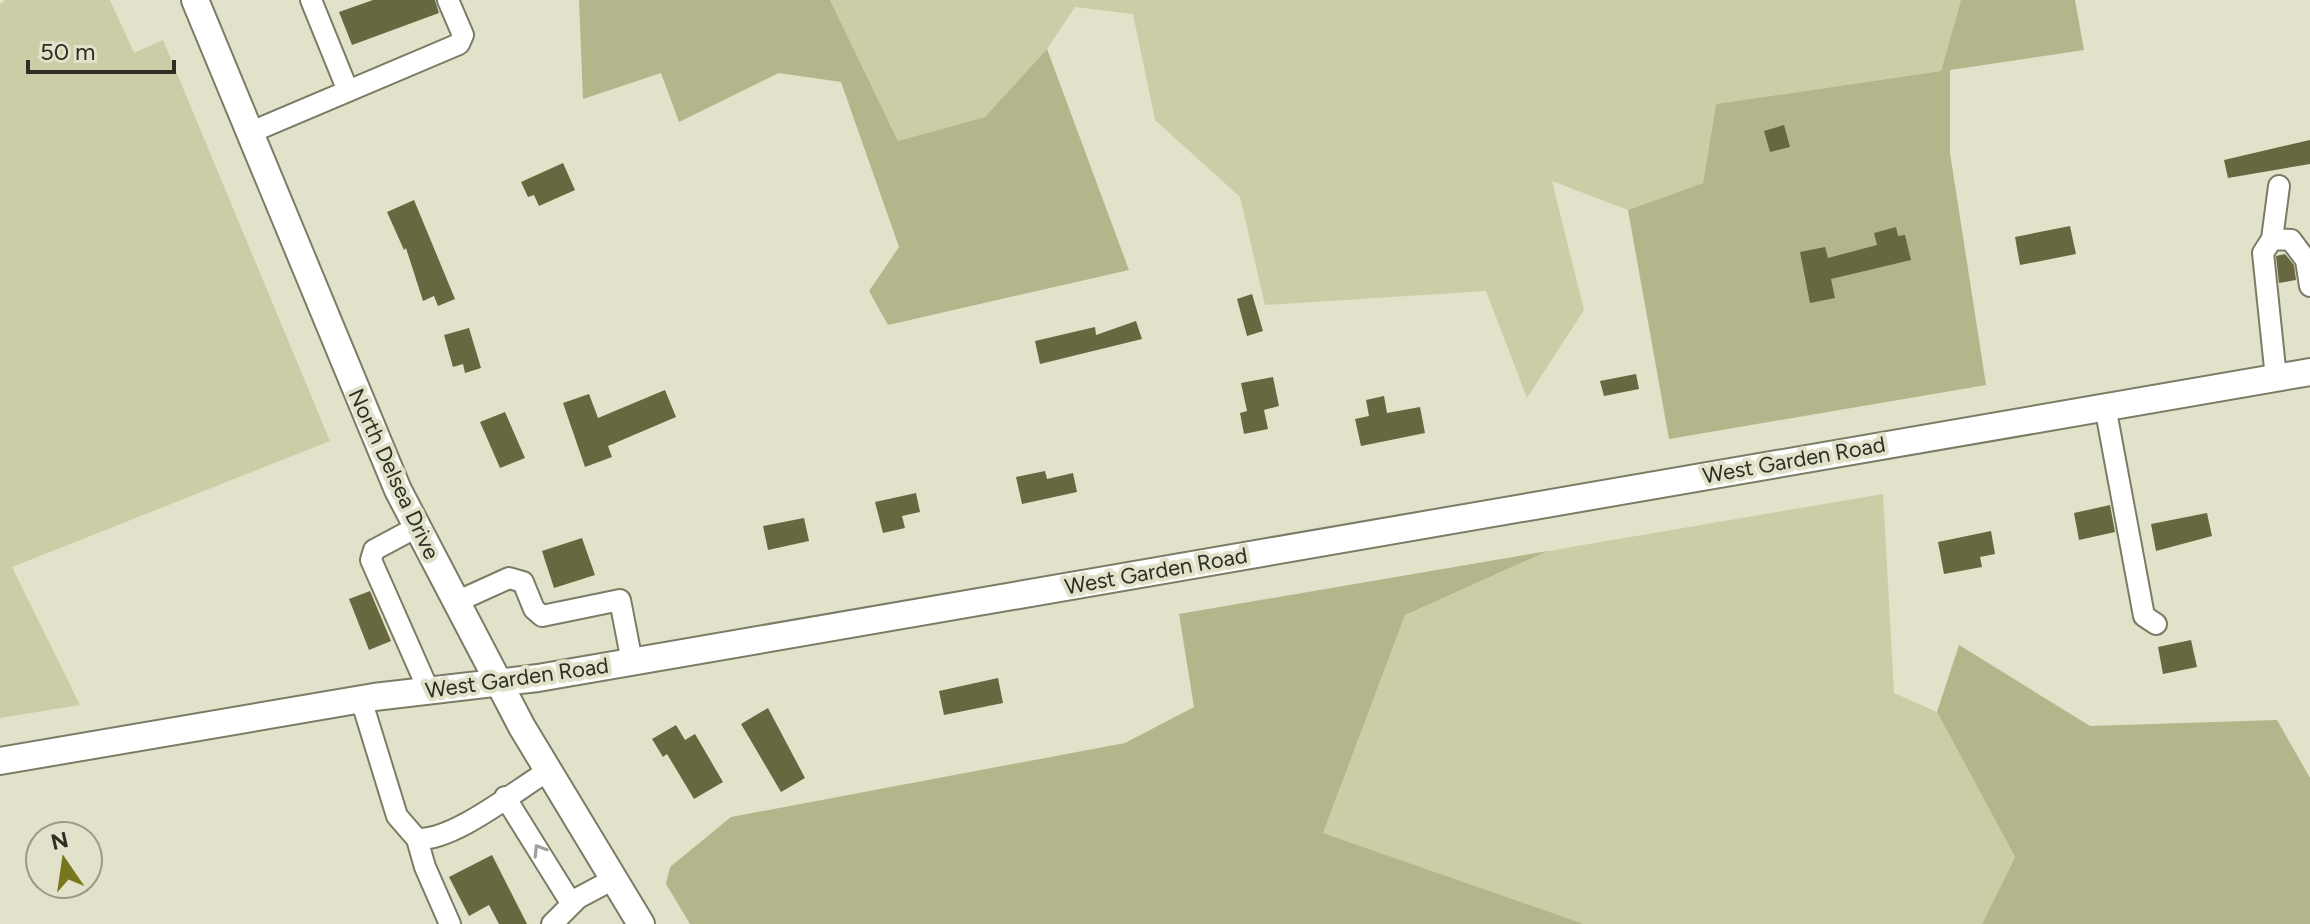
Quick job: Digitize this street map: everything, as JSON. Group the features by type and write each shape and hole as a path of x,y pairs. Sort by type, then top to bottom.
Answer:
{"main road":[{"name":"North Delsea Drive","path":"195,0 349,377 417,527 548,771 641,924"},
{"name":"West Garden Road","path":"0,761 361,699 632,662 2310,372"}],"lane":[{"path":"311,0 348,91"},
{"path":"249,133 459,44 463,35 448,0"},
{"path":"2276,378 2263,253 2272,239 2279,186"},
{"path":"2272,239 2291,240 2306,260 2310,286"},
{"path":"2105,406 2144,616 2156,624"},
{"path":"417,527 374,550 371,560 428,689"},
{"path":"456,602 509,578 523,582 534,609 542,616 620,600 632,662"},
{"path":"361,699 397,816 417,839 425,867 450,924"},
{"path":"417,839 429,839 449,832 548,771"},
{"path":"505,797 571,903"},
{"path":"552,924 571,903 612,880"}],"green space":[{"path":"5,0 110,0 134,53 163,40 330,441 12,567 80,705 0,718 0,4"},
{"path":"579,0 830,0 898,141 985,117 1047,49 1129,270 888,325 869,291 899,247 841,82 779,73 679,122 661,73 583,99"},
{"path":"830,0 1961,0 1941,71 1716,104 1703,183 1628,210 1552,181 1584,310 1527,398 1486,291 1265,305 1240,197 1155,120 1133,14 1075,7 1047,49 985,117 898,141"},
{"path":"1961,0 2075,0 2084,50 1950,70 1950,153 1986,385 1669,439 1628,210 1703,183 1716,104 1941,71"},
{"path":"1883,494 1894,693 1937,712 2015,857 1982,924 1584,924 1323,833 1405,615 1548,551"},
{"path":"1548,551 1405,615 1323,833 1584,924 690,924 666,884 670,867 731,817 1125,743 1194,707 1179,614"},
{"path":"1959,645 2090,726 2277,720 2310,778 2310,924 1982,924 2015,857 1937,712"}],"building":[{"path":"373,0 435,0 439,13 352,45 339,12"},
{"path":"1784,125 1790,147 1770,152 1764,131"},
{"path":"2310,140 2310,164 2228,178 2224,160"},
{"path":"563,163 575,190 539,206 534,195 528,197 521,182"},
{"path":"414,200 455,299 438,306 434,296 423,301 406,248 404,250 387,212"},
{"path":"2070,226 2076,254 2020,265 2015,237"},
{"path":"1896,227 1898,236 1905,235 1911,260 1831,279 1835,298 1810,303 1800,252 1825,247 1828,258 1877,245 1874,233"},
{"path":"2285,254 2294,265 2296,280 2279,283 2276,256"},
{"path":"1252,294 1263,331 1247,336 1237,299"},
{"path":"1136,321 1142,339 1040,364 1035,341 1095,327 1096,335"},
{"path":"469,328 481,368 465,373 463,364 453,367 444,335"},
{"path":"1636,374 1639,389 1604,396 1600,381"},
{"path":"1273,377 1279,406 1264,410 1268,429 1244,434 1240,413 1247,411 1241,383"},
{"path":"665,390 676,417 608,446 612,457 585,467 563,403 589,394 598,418"},
{"path":"1384,396 1387,413 1420,407 1425,433 1361,446 1355,419 1369,416 1366,400"},
{"path":"505,412 525,458 500,468 480,422"},
{"path":"1045,471 1047,479 1073,473 1077,492 1022,504 1016,477"},
{"path":"916,493 920,512 902,516 905,528 883,533 875,502"},
{"path":"2110,505 2115,532 2079,540 2074,513"},
{"path":"2207,513 2212,536 2156,551 2151,524"},
{"path":"804,518 809,541 768,550 763,526"},
{"path":"1991,531 1995,554 1980,557 1982,567 1944,574 1938,542"},
{"path":"582,538 595,575 554,588 542,551"},
{"path":"370,591 391,641 369,650 349,599"},
{"path":"2191,640 2197,667 2163,674 2158,647"},
{"path":"998,678 1003,703 944,715 939,691"},
{"path":"768,708 805,778 781,792 741,724"},
{"path":"676,725 685,740 695,734 723,782 694,799 667,754 663,757 652,739"},
{"path":"492,855 527,924 499,924 489,905 469,916 449,877"}]}
